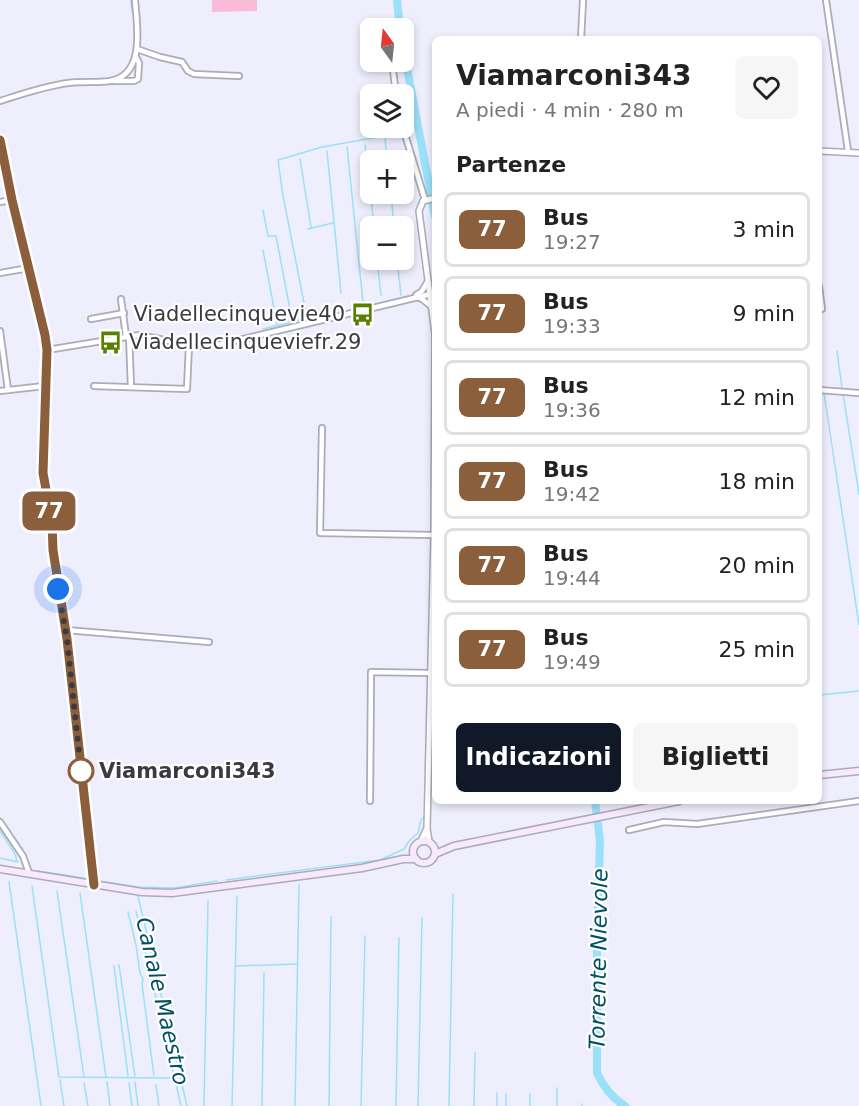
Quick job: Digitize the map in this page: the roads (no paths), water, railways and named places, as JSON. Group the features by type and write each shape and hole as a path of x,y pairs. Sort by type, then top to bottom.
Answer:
{"main road":[{"path":"822,775 859,771"},
{"path":"0,868 142,892 172,893 362,868 403,859 428,862 435,854 454,846 664,804"},
{"path":"403,859 413,852 415,846 428,842 454,846"},
{"path":"428,842 435,854"},
{"path":"413,852 416,860"}],"street":[{"path":"111,81 125,73 136,57 135,0"},
{"path":"581,36 583,0"},
{"path":"826,0 848,151"},
{"path":"137,49 182,62 187,70 194,74 239,76"},
{"path":"0,101 61,84 137,80 140,76 136,57"},
{"path":"405,138 426,200"},
{"path":"0,140 47,350 44,386 43,473 52,522 54,557 66,630 94,885"},
{"path":"822,151 848,151 858,154"},
{"path":"432,199 426,200 420,206 419,215 432,308"},
{"path":"0,202 12,200"},
{"path":"0,273 29,268"},
{"path":"414,297 422,291 428,280"},
{"path":"47,350 139,334 189,345 206,346 232,342 431,294"},
{"path":"414,297 422,299 432,308"},
{"path":"121,299 128,336 131,387"},
{"path":"91,319 124,313"},
{"path":"0,331 8,390"},
{"path":"94,386 188,389 189,345"},
{"path":"0,391 44,386"},
{"path":"822,390 859,393"},
{"path":"322,428 320,532 432,535"},
{"path":"428,842 432,604"},
{"path":"66,630 209,642"},
{"path":"370,801 371,672 430,674"},
{"path":"629,830 664,822 697,824 859,801"},
{"path":"0,822 23,856 29,873"}],"waterway":[{"path":"131,0 132,12"},
{"name":"Torrente Nievole","path":"397,0 399,18"},
{"name":"Torrente Nievole","path":"408,72 432,200"},
{"path":"263,329 307,318 278,160 322,147 373,138"},
{"path":"385,138 386,150"},
{"path":"365,145 373,216"},
{"path":"347,147 363,302"},
{"path":"327,151 341,293"},
{"path":"300,159 311,227"},
{"path":"392,204 393,216"},
{"path":"263,210 268,236 276,236 292,320"},
{"path":"308,229 333,223"},
{"path":"263,250 277,324"},
{"path":"378,270 381,295"},
{"path":"398,270 401,295"},
{"path":"837,351 842,388"},
{"path":"824,393 859,625"},
{"path":"843,394 859,494"},
{"path":"822,695 859,691"},
{"name":"Torrente Nievole","path":"595,804 600,841 597,1073 608,1091 625,1106"},
{"path":"226,880 380,860 404,849 418,833 424,817"},
{"path":"0,831 17,861"},
{"path":"0,858 18,862"},
{"path":"38,871 84,878"},
{"path":"106,882 138,887 174,888 217,881"},
{"path":"9,882 41,1106"},
{"path":"295,1106 299,885"},
{"path":"32,886 59,1077 170,1078"},
{"path":"57,891 84,1077"},
{"path":"80,893 106,1077"},
{"path":"449,1106 453,894"},
{"name":"Canale Maestro","path":"138,896 187,1106"},
{"path":"232,1106 237,896"},
{"path":"204,1106 208,901"},
{"path":"136,911 181,1106"},
{"path":"128,912 143,979 154,1076"},
{"path":"329,1106 331,917"},
{"path":"418,1106 422,918"},
{"path":"361,1106 365,936"},
{"path":"396,1106 399,938"},
{"path":"236,966 297,964"},
{"path":"119,965 135,1077"},
{"path":"114,966 128,1076"},
{"path":"262,1106 264,972"},
{"path":"474,1106 475,1053"},
{"path":"60,1080 64,1106"},
{"path":"107,1082 110,1106"},
{"path":"135,1082 138,1106"},
{"path":"84,1083 88,1106"},
{"path":"129,1083 132,1106"},
{"path":"156,1085 159,1106"},
{"path":"557,1088 557,1106"},
{"path":"497,1093 497,1106"},
{"path":"506,1094 506,1106"},
{"path":"530,1094 530,1106"}],"place":[{"name":"Viadellecinquevie40","path":"363,314"},
{"name":"Viadellecinqueviefr.29","path":"111,342"},
{"name":"Viamarconi343","path":"81,771"}]}
